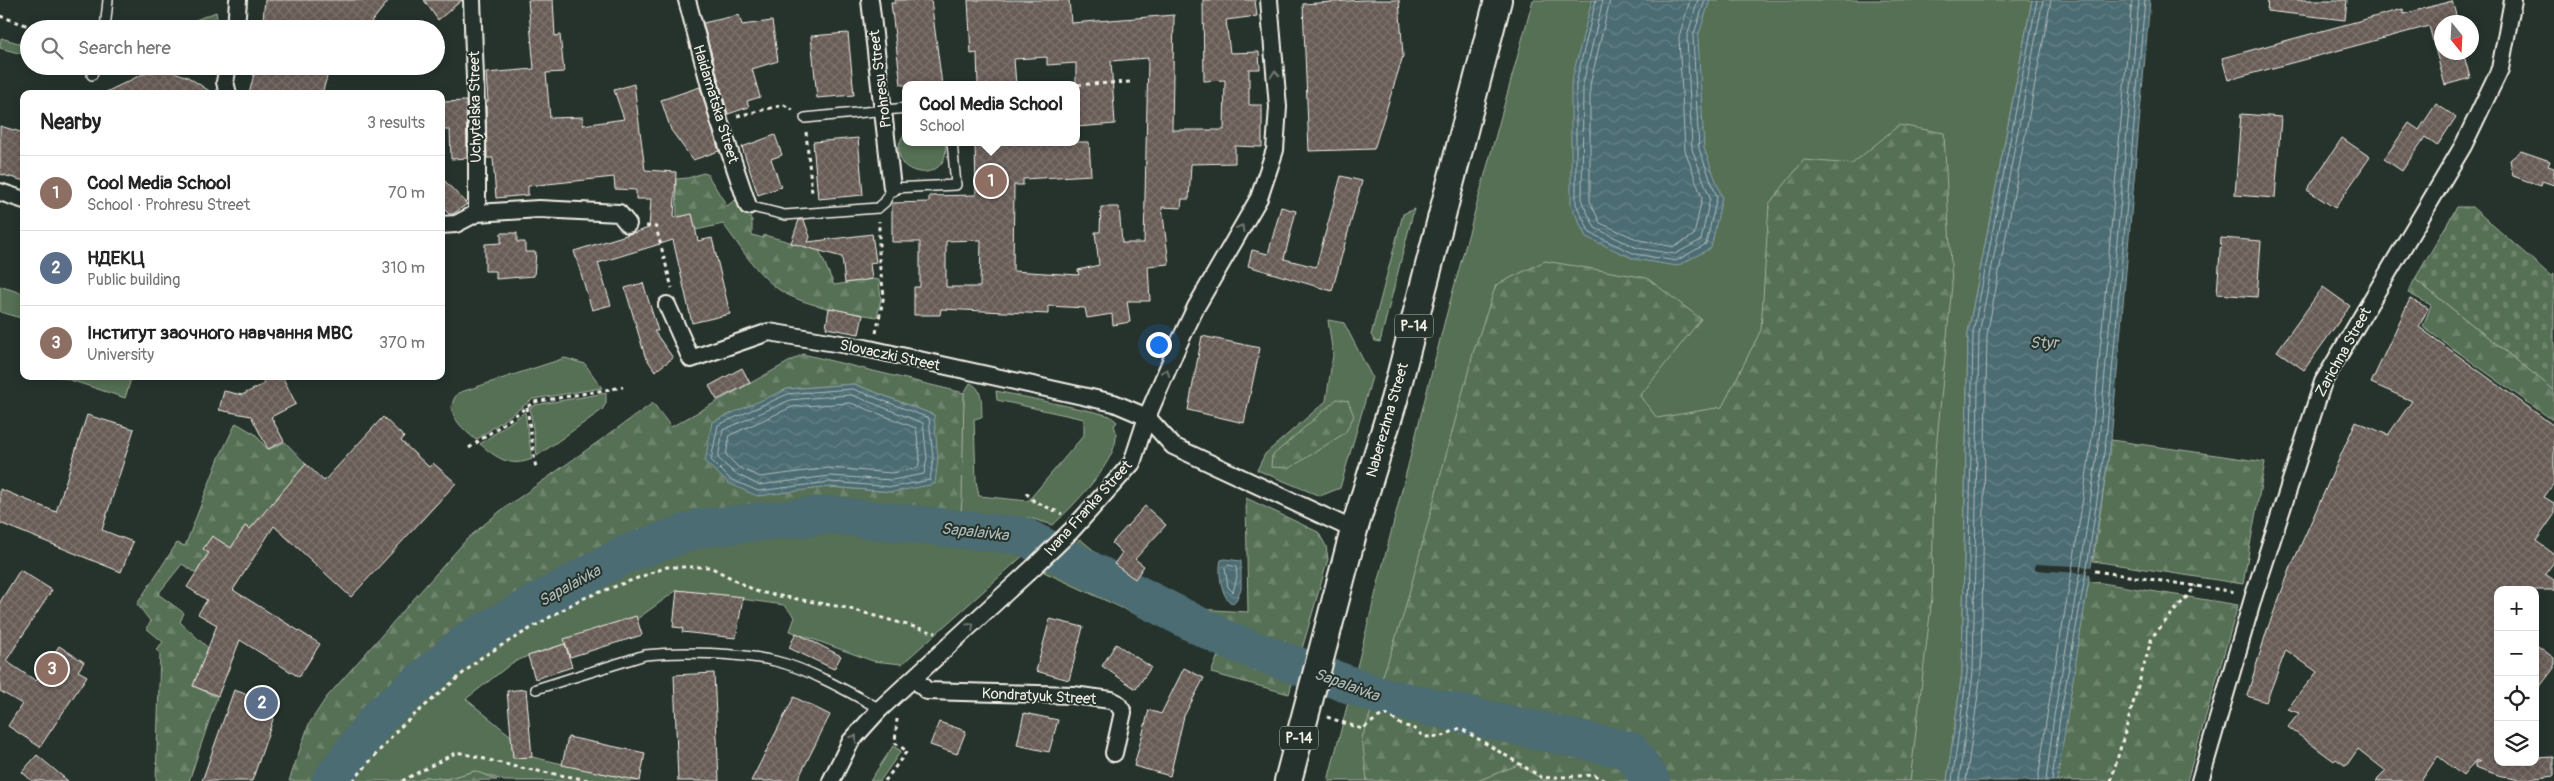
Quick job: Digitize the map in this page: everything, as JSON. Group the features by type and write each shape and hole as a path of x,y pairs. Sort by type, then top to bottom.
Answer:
{"main road":[{"name":"Naberezhna Street","path":"1288,781 1354,530 1397,390 1498,0"}],"street":[{"path":"237,20 238,0"},
{"name":"Uchytelska Street","path":"472,0 477,130 477,213"},
{"name":"Haidamatska Street","path":"687,0 719,120 748,206"},
{"name":"Prohresu Street","path":"870,0 892,188"},
{"name":"Ivana Franka Street","path":"831,781 851,741 880,709 1037,564 1069,523 1132,463 1147,417 1196,307 1259,198 1275,150 1278,107 1269,0"},
{"name":"Zarichna Street","path":"2200,781 2254,595 2307,425 2323,382 2463,146 2500,69 2513,0"},
{"path":"226,75 225,82 227,90"},
{"path":"0,192 20,199"},
{"path":"445,225 456,224 477,213 539,209 619,213 628,224"},
{"name":"Slovaczki Street","path":"667,305 691,359 769,332 865,348 1114,404 1147,417"},
{"path":"1147,417 1173,446 1354,530"},
{"name":"Kondratyuk Street","path":"914,678 927,692 1073,695 1111,700 1117,703 1123,712 1114,753"}],"lane":[{"path":"106,20 108,0"},
{"path":"805,118 902,108"},
{"path":"748,206 784,215 878,208 885,202 892,188 956,185 952,146"},
{"path":"536,689 645,655 663,653 732,656 776,661 809,674 880,709"}],"path":[{"path":"0,16 20,23"},
{"path":"1080,84 1130,82"},
{"path":"719,120 784,105 805,118 812,193"},
{"path":"865,348 876,336 884,295 879,262 881,240 878,208"},
{"path":"656,226 673,286 667,305"},
{"path":"469,448 534,402 623,387"},
{"path":"527,407 536,469"},
{"path":"1026,493 1034,501 1069,523"},
{"path":"353,781 398,729 482,657 579,600 667,567 710,567 758,592 848,608 944,636"},
{"path":"2094,571 2254,595"},
{"path":"2111,781 2152,637 2196,586"},
{"path":"1308,702 1362,729 1379,717 1388,715 1403,726 1412,727 1424,737 1444,736 1460,728 1543,778 1594,776 1605,781"},
{"path":"885,781 907,751 895,743"},
{"path":"402,781 457,752 520,768 594,781"}],"green space":[{"path":"1533,0 2032,0 1968,333 1962,673 1947,781 1328,781 1445,320"},
{"path":"216,12 217,20 195,20"},
{"path":"1,38 20,43 20,54 0,48"},
{"path":"1899,125 1944,133 1952,285 1934,470 1932,598 1910,781 1546,781 1518,765 1477,781 1367,781 1362,738 1403,616 1474,350 1496,285 1545,261 1647,278 1701,319 1640,396 1657,418 1722,407 1761,330 1769,204 1804,160 1852,164"},
{"path":"902,138 902,146 945,146 946,152 943,160 939,166 926,172 910,169 902,163 899,154"},
{"path":"703,173 707,174 727,206 735,200 752,220 752,235 763,238 764,235 819,250 834,285 872,279 879,280 881,299 877,317 820,306 788,295 778,289 760,272 723,224 696,230 692,214 677,218 676,179 688,178"},
{"path":"2457,207 2472,207 2551,276 2554,274 2554,390 2415,279"},
{"path":"1414,209 1380,342 1375,341 1371,335 1403,214"},
{"path":"2415,279 2554,390 2554,421 2423,327 2431,305 2408,293"},
{"path":"0,286 20,293 20,318 0,312"},
{"path":"1328,320 1344,323 1372,377 1340,488 1320,496 1257,470 1265,454 1326,401 1333,355"},
{"path":"803,354 964,393 962,500 958,542 829,525 706,538 626,566 475,646 389,724 338,781 289,781 309,724 326,698 467,539 499,512 653,403 671,427","holes":["854,384 934,415 893,492 830,487 755,405 787,389"]},
{"path":"565,358 585,364 602,388 533,399 476,440 456,419 452,407 458,393"},
{"path":"70,380 131,380 125,398"},
{"path":"970,383 978,389 981,402 982,417 974,419 976,481 979,496 1028,501 1084,435 1084,419 997,400 996,391 1095,412 1110,416 1117,422 1114,426 1116,437 1113,450 1106,464 1084,493 1053,525 1030,518 961,515 964,393"},
{"path":"606,393 606,403 602,410 537,456 530,408 535,405"},
{"path":"1337,399 1348,401 1354,416 1345,433 1290,468 1271,467 1272,456"},
{"path":"525,412 532,459 524,462 510,462 492,454 480,444"},
{"path":"236,423 255,434 268,450 285,442 306,464 250,529 245,526 231,548 212,536 204,549 208,552 196,573 182,564 158,594 184,613 180,622 208,648 193,686 217,697 189,781 156,781 160,653 156,650 163,642 146,628 151,622 137,604 177,543 185,546 219,458"},
{"path":"2111,440 2265,462 2243,584 2093,561"},
{"path":"1246,498 1318,532 1326,546 1328,559 1289,694 1211,673 1219,653 1044,572 1080,539 1139,588 1198,609 1248,612"},
{"path":"829,525 958,542 1008,546 1026,553 902,664 873,661 790,631 795,617 784,605 677,590 637,619 512,663 466,699 511,736 513,758 532,757 638,781 505,781 475,771 446,779 426,777 418,781 338,781 389,724 475,646 627,566 706,538"},
{"path":"2089,581 2238,605 2187,781 2057,781 2065,718"},
{"path":"893,746 901,751 880,781 870,781"},
{"path":"475,771 497,780 418,781 426,777 446,779"}],"water":[{"path":"1592,0 1710,0 1698,37 1704,148 1722,197 1711,248 1677,266 1634,259 1586,237 1571,205 1571,83"},
{"name":"Styr","path":"2032,0 2150,0 2111,440 2057,781 1947,781 1962,673 1968,333"},
{"path":"854,384 934,415 938,458 935,484 893,492 830,487 757,496 728,483 705,462 712,422 787,389"},
{"path":"1221,560 1241,561 1241,589 1235,602 1232,603 1225,596 1221,584 1220,565"}],"pier":[{"path":"2035,564 2094,567 2093,574 2035,570"}],"building":[{"path":"265,0 389,0 373,20 263,20"},
{"path":"424,0 462,0 438,20"},
{"path":"528,0 553,0 555,36 560,35 564,72 546,73 550,118 583,117 583,125 624,119 614,90 634,84 645,170 676,172 674,218 692,214 698,241 712,238 730,314 692,323 673,240 598,263 611,305 592,310 574,251 649,228 651,199 636,199 636,190 615,189 614,177 528,186 528,195 496,198 493,158 487,158 486,101 488,101 486,73 534,69"},
{"path":"895,0 931,0 941,81 902,81 901,85 891,3 895,3"},
{"path":"968,0 1069,0 1071,23 1174,15 1172,130 1224,130 1225,80 1204,81 1203,0 1255,0 1257,16 1226,20 1230,53 1259,52 1260,69 1249,69 1249,105 1262,105 1262,147 1235,146 1235,163 1191,164 1189,199 1182,199 1181,208 1162,207 1169,264 1148,266 1150,301 1127,301 1130,322 1113,325 1112,314 1087,318 1085,308 1048,306 1048,314 941,309 940,315 914,315 914,287 920,287 920,242 892,242 892,203 929,202 929,196 976,195 975,146 1080,146 1080,142 1089,142 1091,175 1023,179 1023,185 1014,185 1013,271 1079,275 1078,270 1099,265 1095,232 1100,232 1101,207 1119,207 1122,243 1144,243 1148,58 1111,61 1115,124 1080,127 1080,81 1076,81 1076,63 1047,65 1047,57 1014,59 1016,81 978,81 977,53 971,54","holes":["981,240 980,287 946,287 946,241"]},
{"path":"1362,0 1399,0 1403,56 1374,149 1309,151 1303,4"},
{"path":"2268,0 2347,0 2345,20 2267,11"},
{"path":"2452,1 2456,15 2434,15 2434,44 2429,26 2228,80 2222,58 2403,9 2404,14"},
{"path":"739,15 742,25 772,21 778,61 752,69 760,97 747,101 749,107 728,114 703,23"},
{"path":"848,33 854,95 817,98 811,36"},
{"path":"2438,60 2465,60 2470,78 2445,85"},
{"path":"141,75 182,75 208,90 110,90"},
{"path":"254,75 327,75 323,90 250,90"},
{"path":"700,87 719,151 693,160 671,130 661,100"},
{"path":"466,101 467,158 451,159 450,130 445,130 445,102"},
{"path":"2436,104 2456,117 2437,146 2425,137 2402,171 2384,159 2409,123 2419,130"},
{"path":"2241,114 2281,117 2275,198 2235,195"},
{"path":"0,126 20,132 20,180 0,174"},
{"path":"775,135 782,155 771,159 781,187 758,195 742,147"},
{"path":"858,138 863,195 818,199 813,142"},
{"path":"2342,138 2370,157 2335,208 2307,190"},
{"path":"2521,151 2550,161 2548,166 2554,168 2554,185 2542,181 2541,186 2513,176 2510,160"},
{"path":"1341,176 1362,181 1332,291 1248,266 1252,250 1268,254 1281,207 1296,211 1284,259 1316,267"},
{"path":"445,181 467,204 453,214 449,214 445,210"},
{"path":"799,220 804,220 810,237 808,242 872,234 876,262 870,263 872,279 845,283 842,257 791,243"},
{"path":"501,233 517,233 517,242 525,242 525,252 536,252 534,276 496,279 496,271 485,271 485,244 501,243"},
{"path":"2221,238 2261,241 2257,297 2217,294"},
{"path":"643,283 658,331 654,331 673,358 655,371 645,356 625,288"},
{"path":"2323,287 2350,306 2304,370 2277,351"},
{"path":"2410,299 2428,308 2419,327 2554,426 2554,483 2544,497 2554,503 2554,515 2536,541 2554,554 2554,562 2545,574 2554,580 2554,590 2539,590 2539,586 2494,586 2494,766 2539,766 2539,758 2554,757 2554,776 2519,780 2475,767 2475,762 2480,762 2476,760 2463,776 2438,756 2421,781 2376,781 2386,771 2358,749 2346,766 2336,759 2334,761 2288,727 2299,713 2287,709 2317,672 2286,650 2266,702 2247,696 2267,630 2291,567 2356,421 2388,435 2412,401 2371,383"},
{"path":"829,308 863,315 859,334 826,328"},
{"path":"1202,336 1260,348 1244,423 1188,410"},
{"path":"742,368 750,383 717,400 709,386"},
{"path":"262,380 284,380 296,404 271,417 284,441 268,449 251,416 219,410 224,391 242,395 264,384"},
{"path":"87,415 134,429 102,530 133,542 121,572 0,523 0,489 56,512"},
{"path":"383,417 404,437 401,441 429,467 433,463 456,483 351,597 274,526 233,590 320,644 299,677 240,640 218,696 193,686 217,625 198,614 207,600 187,587 209,553 203,549 212,536 231,548 245,526 250,529 306,464 324,481"},
{"path":"1145,506 1166,525 1135,559 1144,566 1135,579 1114,564 1122,553 1112,543"},
{"path":"20,570 52,590 6,661 36,681 59,646 84,662 78,671 87,676 40,747 8,726 22,704 0,691 0,602"},
{"path":"677,590 743,597 736,638 682,632 683,628 673,627"},
{"path":"636,616 642,635 570,657 564,639"},
{"path":"1050,619 1083,627 1069,680 1036,671"},
{"path":"796,633 841,656 834,669 789,648"},
{"path":"565,644 572,667 535,679 528,656"},
{"path":"1116,644 1151,667 1136,689 1102,666"},
{"path":"2539,647 2554,658 2554,668 2539,688"},
{"path":"1184,668 1204,678 1184,716 1170,776 1134,766 1149,710 1161,714"},
{"path":"714,673 719,781 678,781 674,675"},
{"path":"526,689 532,757 513,758 507,691"},
{"path":"234,690 278,705 252,781 202,781"},
{"path":"794,697 830,715 797,781 751,781"},
{"path":"1024,713 1058,720 1049,752 1017,745"},
{"path":"939,722 966,731 957,754 930,745"},
{"path":"568,737 645,753 640,781 562,765"},
{"path":"37,755 68,781 32,781 22,772"}],"waterway":[{"name":"Sapalaivka","path":"331,781 379,717 469,640 624,555 700,528 829,515 1023,536 1227,640 1380,696 1631,751 1651,781"}],"place":[{"name":"Cool Media School","path":"991,181"},
{"name":"Інститут заочного навчання МВС","path":"52,669"},
{"name":"НДЕКЦ","path":"262,703"}]}
